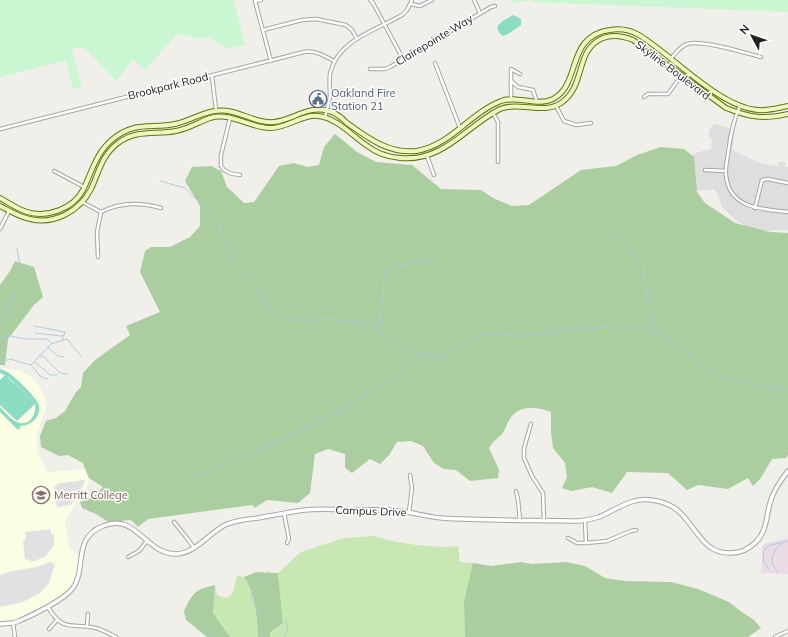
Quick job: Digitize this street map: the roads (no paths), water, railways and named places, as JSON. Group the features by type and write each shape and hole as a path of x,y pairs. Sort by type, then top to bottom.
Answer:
{"main road":[{"name":"Skyline Boulevard","path":"327,110 337,115 378,144 392,149 407,151 426,148 445,139 493,105 504,100 511,99 537,102 547,101 554,98 567,86 576,58 581,48 596,34 611,30 624,29 638,34 729,102 757,110 775,109 788,106"},
{"path":"0,206 29,219 48,220 63,216 82,202 91,189 107,154 124,139 142,132 176,131 212,118 230,118 259,127 274,128 282,127 313,116 325,117 338,123 367,146 386,155 411,158 427,156 448,146 500,109 510,106 546,108 556,106 566,99 573,91 583,60 592,46 599,40 612,36 611,30"},
{"name":"Skyline Boulevard","path":"612,36 623,36 633,40 722,106 737,113 765,118 788,114"},
{"path":"0,198 27,212 40,214 48,214 66,207 82,192 96,159 109,142 120,134 136,127 176,124 216,110 234,112 261,121 273,122 281,121 309,110 327,110"}],"street":[{"path":"261,0 255,2 271,61"},
{"path":"370,0 385,24 402,59"},
{"path":"325,117 330,96 330,78 334,61 343,50 357,39 402,15 411,4 412,0"},
{"path":"411,4 420,6 432,0"},
{"path":"474,0 480,13"},
{"name":"Clairepointe Way","path":"370,69 385,68 480,13 495,6"},
{"path":"263,30 302,20 316,19 346,25 352,30 357,39"},
{"path":"671,58 682,47 687,44 694,43 728,48 761,57"},
{"name":"Brookpark Road","path":"0,129 308,51 319,53 334,61"},
{"path":"435,63 460,128"},
{"path":"511,99 511,69 520,74"},
{"path":"644,96 668,94 682,75"},
{"path":"212,76 216,110"},
{"path":"510,80 518,87 532,90 537,102"},
{"path":"556,106 564,121 576,125 592,123"},
{"path":"740,106 730,135 726,171 727,183 733,194 742,202 756,208 788,212"},
{"path":"493,113 498,122 498,162"},
{"path":"230,118 221,155 221,166 227,172 240,175"},
{"path":"427,156 434,175"},
{"path":"705,170 726,171"},
{"path":"54,171 84,187"},
{"path":"756,208 762,180 768,179 788,183"},
{"path":"82,202 101,212 117,206 134,203 161,208"},
{"path":"0,229 9,211"},
{"path":"98,257 96,232 101,212"},
{"path":"531,424 524,448 524,458 532,476 543,493 544,520"},
{"name":"Campus Drive","path":"0,624 13,623 25,618 67,595 74,587 78,578 83,546 88,536 98,528 108,524 119,523 132,528 158,549 167,553 178,554 194,548 215,531 229,524 284,513 314,509 396,510 441,518 585,520 600,516 633,501 649,499 676,509 710,548 723,553 739,552 755,543 763,532 774,491 788,472"},
{"path":"409,512 412,488 410,475"},
{"path":"516,491 520,520"},
{"path":"284,513 288,539 287,543"},
{"path":"585,520 586,543"},
{"path":"174,522 194,548"},
{"path":"568,538 577,543 607,541 636,530"},
{"path":"128,557 138,551 147,541"},
{"path":"47,606 57,620 67,625 75,627 87,626 98,628 116,637"},
{"path":"87,626 88,614"},
{"path":"49,630 57,620"},
{"path":"13,623 15,637"},
{"path":"775,637 788,631"}],"waterway":[{"path":"160,181 185,188 213,216 218,223 235,264 252,278 266,307 270,310 283,318 290,320 332,319 362,323 377,329 397,345 412,351"},
{"path":"609,228 620,237 643,266 651,317"},
{"path":"0,325 6,313 6,308 15,292 21,285 22,268 20,266 17,248"},
{"path":"377,329 383,301 384,279 387,272 393,267 437,259"},
{"path":"652,321 654,330"},
{"path":"34,326 65,332 62,340"},
{"path":"416,352 427,356 436,356 451,351 473,338 488,334 522,336 564,330 617,326 638,327 646,328 665,336 704,365 723,376 747,384 788,390"},
{"path":"35,333 61,336 64,335"},
{"path":"0,338 11,336 25,339 48,339 51,343"},
{"path":"0,362 10,359 31,365 51,344 67,339 81,356"},
{"path":"48,348 58,356 64,357"},
{"path":"40,356 44,357 60,373 67,374"},
{"path":"412,364 422,356"},
{"path":"35,362 50,375 57,375"},
{"path":"31,365 41,377 48,379"},
{"path":"192,476 222,466 273,444 333,414 353,403 409,366"},
{"path":"772,562 773,554 776,548 788,540"},
{"path":"769,569 764,562 763,552 768,546 782,542"},
{"path":"772,563 778,573"},
{"path":"262,637 259,612 252,600 252,593 254,588 269,571"},
{"path":"284,637 288,628 285,619"},
{"path":"206,628 216,637"}],"place":[{"name":"Oakland Fire Station 21","path":"318,99"},
{"name":"Merritt College","path":"41,495"}]}
